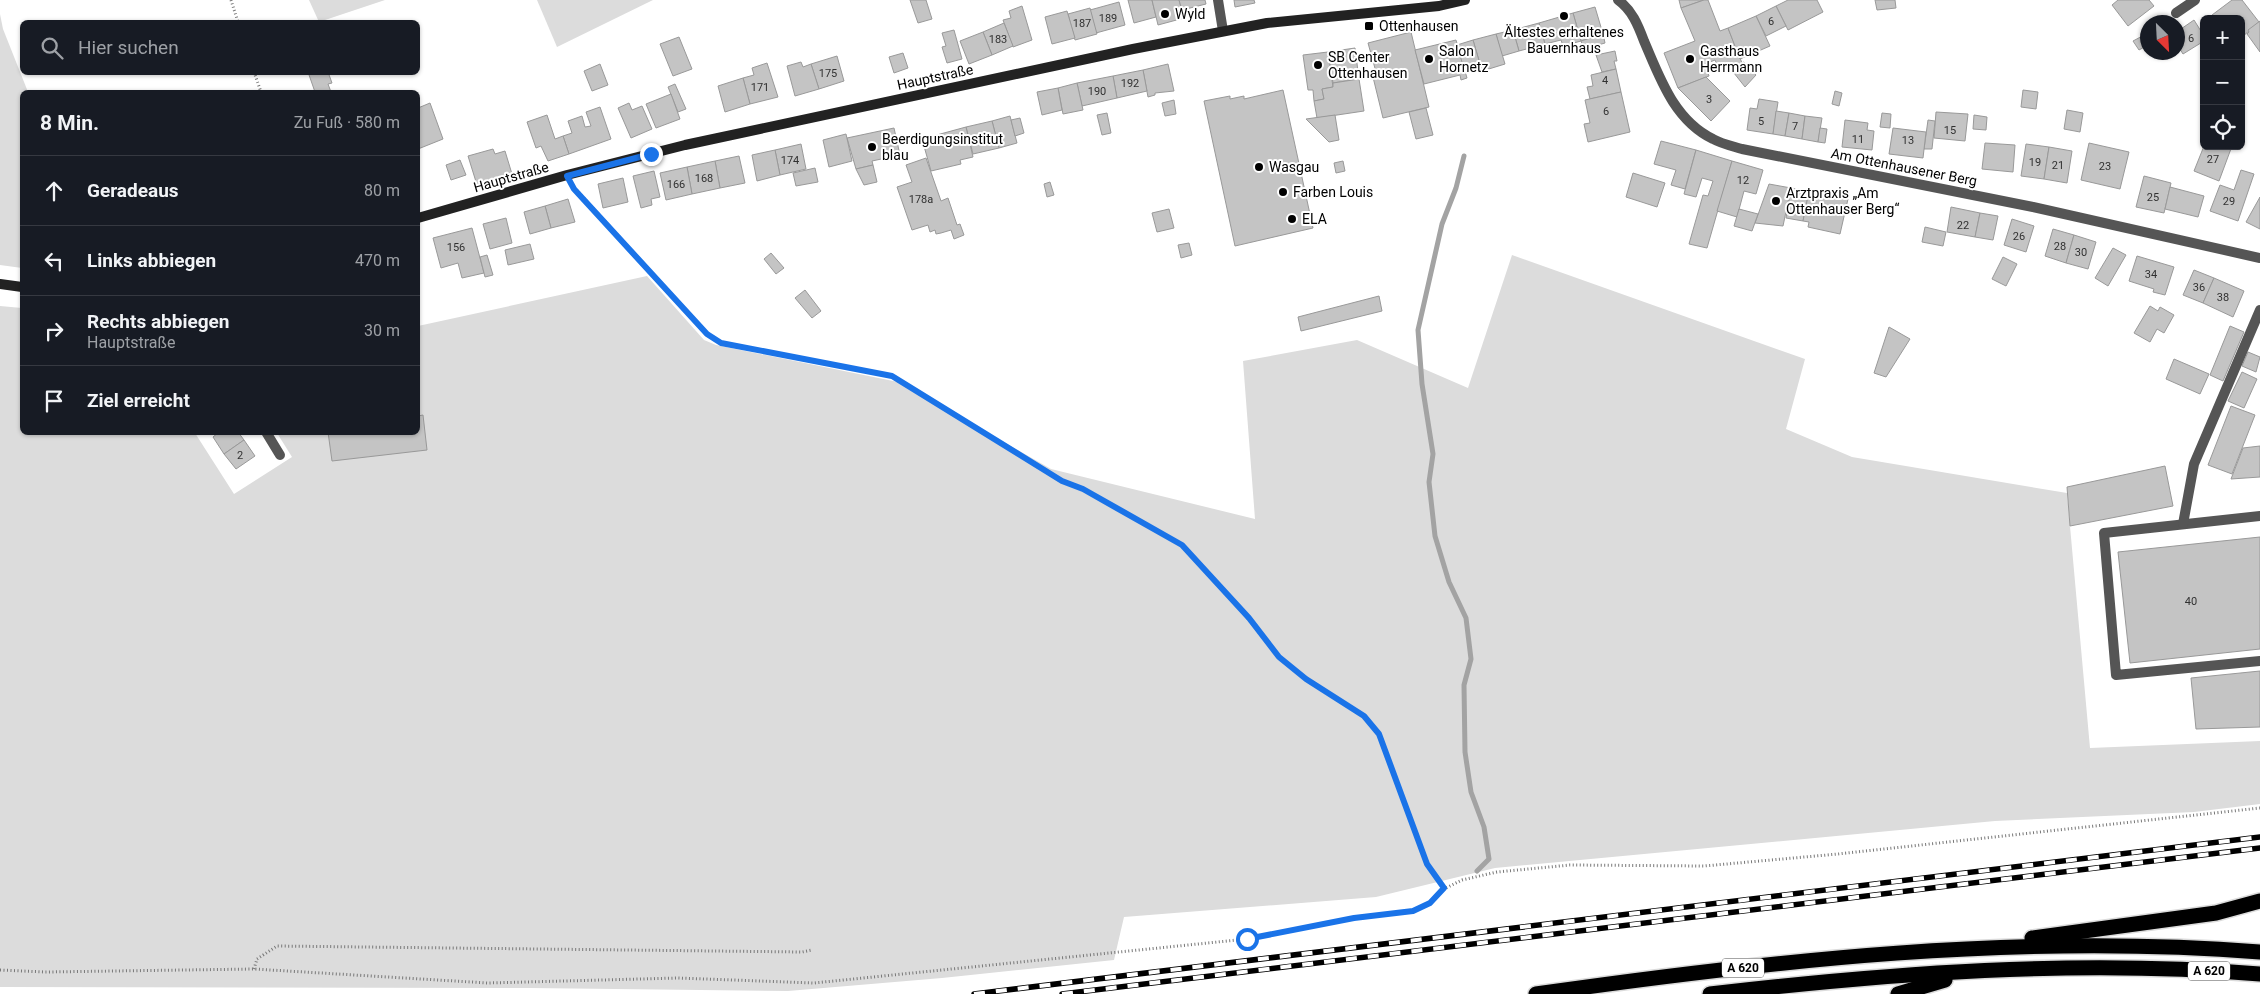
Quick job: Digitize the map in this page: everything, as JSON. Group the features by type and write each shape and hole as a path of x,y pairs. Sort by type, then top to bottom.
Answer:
{"highway":[{"path":"1950,949 2216,913 2260,901"},
{"name":"A 620","path":"1536,994 1800,961 1950,949 2089,945 2161,946 2260,952"},
{"name":"A 620","path":"1710,994 1814,982 2087,967 2159,968 2260,974"},
{"path":"1898,994 1914,988 1978,972"}],"main road":[{"name":"Hauptstraße","path":"420,217 694,143 1223,31 1318,17 1439,6 1466,0"},
{"path":"0,284 20,287"}],"street":[{"path":"1218,0 1223,31"},
{"name":"Am Ottenhausener Berg","path":"1618,0 1627,7 1635,20 1662,83 1678,110 1697,129 1714,140 1742,149 2033,207 2260,258"},
{"path":"2176,12 2195,0"},
{"path":"2183,524 2194,464 2260,310"},
{"path":"268,435 280,455"},
{"path":"2260,516 2104,533 2116,675 2260,661"}],"path":[{"path":"231,0 237,20"},
{"path":"255,75 259,90"},
{"path":"567,176 574,189 651,274 707,334 721,343 892,376 1062,481 1083,489 1182,545 1249,618 1279,657 1306,679 1364,716 1379,734 1427,864 1444,888"},
{"path":"0,970 45,972 254,969 488,983 678,978 814,983 1247,939 1354,918 1413,911 1430,903 1444,888 1462,880 1497,872 1570,866 1704,866 1858,852 2260,808"},
{"path":"254,969 257,959 278,946 792,952 812,950"}],"shaded area":[{"path":"309,0 385,0 325,20 318,20"},
{"path":"537,0 653,0 557,47"},
{"path":"0,14 3,29 27,90 20,90 20,268 0,265"},
{"path":"1512,255 1805,359 1786,429 1852,457 2067,493 2090,748 2260,741 2260,804 2194,812 1995,821 1495,868 1376,897 1124,917 1114,960 942,978 788,991 530,988 0,987 0,306 20,308 20,435 196,435 234,494 292,457 278,435 420,435 420,326 647,276 704,340 716,345 898,382 1051,469 1255,519 1243,361 1357,340 1468,388"}],"building":[{"path":"910,0 926,0 932,19 918,23"},
{"path":"1128,0 1152,0 1156,17 1134,23"},
{"path":"1152,0 1179,0 1184,18 1158,25"},
{"path":"1179,0 1205,0 1206,4 1182,10"},
{"path":"1234,0 1254,0 1255,3 1235,7"},
{"path":"1679,0 1704,0 1681,8"},
{"path":"1708,0 1720,31 1728,28 1742,63 1720,72 1715,60 1705,64 1709,76 1678,88 1664,53 1695,41 1681,8"},
{"path":"1788,0 1817,0 1823,12 1788,30 1776,6"},
{"path":"1875,0 1895,0 1896,8 1877,10"},
{"path":"2118,0 2149,0 2154,6 2128,26 2112,5"},
{"path":"2232,0 2242,0 2259,22 2245,34 2245,15 2212,15"},
{"path":"1119,2 1125,25 1096,33 1090,10"},
{"path":"1022,6 1032,40 1013,47 1003,20 1011,18 1009,11"},
{"path":"1776,6 1786,26 1766,36 1756,16"},
{"path":"1595,7 1603,34 1581,41 1573,13"},
{"path":"1090,8 1097,34 1075,40 1068,14"},
{"path":"1067,11 1075,38 1052,44 1045,17"},
{"path":"1573,13 1581,41 1563,46 1561,40 1545,44 1539,23"},
{"path":"1756,16 1770,46 1740,59 1728,28"},
{"path":"2194,20 2200,30 2200,43 2185,53 2185,26"},
{"path":"2260,21 2260,52 2247,34 2248,30"},
{"path":"1004,23 1013,46 992,55 983,32"},
{"path":"1539,23 1545,44 1519,51 1513,30"},
{"path":"954,30 962,59 947,63 942,47 946,46 942,33"},
{"path":"1513,30 1519,51 1502,56 1496,34"},
{"path":"983,32 992,55 969,64 960,41"},
{"path":"1411,32 1429,107 1383,118 1372,73 1376,72 1368,43"},
{"path":"1496,34 1505,64 1479,72 1480,64 1473,40"},
{"path":"1603,34 1605,43 1584,49 1581,41"},
{"path":"679,37 692,69 673,76 660,44"},
{"path":"2140,37 2140,49 2139,50 2133,41"},
{"path":"1456,40 1467,78 1461,80 1460,75 1424,84 1415,50"},
{"path":"1473,40 1480,64 1464,69 1457,45"},
{"path":"1355,48 1359,79 1333,83 1328,52"},
{"path":"1615,51 1617,61 1614,61 1616,69 1602,72 1596,55"},
{"path":"1328,52 1333,87 1322,89 1324,99 1314,101 1313,90 1308,90 1303,55"},
{"path":"903,53 908,68 894,73 889,57"},
{"path":"837,56 844,81 819,89 811,64"},
{"path":"801,62 803,67 811,64 819,89 795,96 787,66"},
{"path":"1744,62 1756,75 1745,87 1730,68"},
{"path":"767,63 778,97 750,104 743,78 754,75 752,68"},
{"path":"600,64 608,85 592,91 584,71"},
{"path":"1168,64 1174,91 1155,93 1155,95 1148,97 1143,70"},
{"path":"1616,69 1621,92 1590,99 1587,87 1593,86 1591,75"},
{"path":"1143,70 1147,91 1117,98 1113,76"},
{"path":"309,75 329,75 332,83 328,84 330,90 314,90"},
{"path":"1113,76 1117,98 1082,106 1077,83"},
{"path":"1706,77 1730,101 1711,121 1678,88"},
{"path":"743,78 750,104 725,112 718,86"},
{"path":"1359,79 1364,111 1317,118 1314,101 1324,99 1322,89 1333,87 1333,83"},
{"path":"1077,83 1083,110 1063,114 1058,88"},
{"path":"675,84 686,109 678,112 668,87"},
{"path":"1058,88 1062,110 1042,115 1037,92"},
{"name":"Wasgau","path":"1283,90 1313,228 1235,246 1204,101 1230,96 1230,99 1244,96 1244,99"},
{"path":"2023,90 2038,92 2036,109 2021,107"},
{"path":"1835,91 1842,93 1839,106 1832,104"},
{"path":"1621,92 1630,132 1588,142 1584,124 1590,123 1585,100"},
{"path":"671,94 680,119 656,128 646,104"},
{"path":"1759,99 1778,102 1773,134 1747,130 1750,108 1757,109"},
{"path":"1174,100 1176,114 1165,116 1162,103"},
{"path":"430,103 443,139 420,148 420,107"},
{"path":"629,103 632,110 642,106 652,129 631,138 618,108"},
{"path":"600,107 611,139 569,154 563,136 572,133 568,121 582,116 585,127 591,126 586,112"},
{"path":"1426,108 1433,135 1416,139 1409,112"},
{"path":"2067,110 2083,113 2080,132 2064,129"},
{"path":"1776,111 1789,113 1785,136 1773,134"},
{"path":"1936,112 1968,114 1965,141 1934,138"},
{"path":"1107,113 1111,133 1102,135 1097,115"},
{"path":"1789,113 1805,116 1802,139 1785,136"},
{"path":"1882,113 1891,114 1890,128 1880,127"},
{"path":"547,115 555,139 563,136 569,154 548,161 541,146 536,148 527,122"},
{"path":"1335,115 1339,140 1329,142 1306,119"},
{"path":"1974,115 1987,117 1986,130 1973,129"},
{"path":"1010,116 1017,143 999,148 992,121"},
{"path":"1805,116 1822,118 1818,142 1802,139"},
{"path":"1020,118 1024,133 1015,136 1011,120"},
{"path":"1845,120 1868,123 1867,130 1874,131 1872,150 1842,147"},
{"path":"1928,120 1935,121 1932,149 1924,149"},
{"path":"992,121 999,148 973,154 966,127"},
{"path":"966,127 973,157 960,160 961,164 931,171 922,139"},
{"path":"894,128 900,155 872,161 873,165 856,169 847,138"},
{"path":"1820,128 1827,129 1825,143 1818,142"},
{"path":"1893,128 1926,132 1923,158 1889,154"},
{"path":"846,134 852,161 829,167 823,140"},
{"path":"1661,141 1696,150 1685,189 1671,185 1676,170 1654,164"},
{"path":"1985,143 2015,145 2013,172 1982,169"},
{"path":"2089,143 2129,152 2120,189 2081,180"},
{"path":"801,144 806,169 780,175 775,150"},
{"path":"2026,144 2049,147 2044,179 2021,176"},
{"path":"2049,147 2072,151 2067,183 2044,179"},
{"path":"493,149 495,154 505,151 512,174 477,185 468,156"},
{"path":"775,150 780,175 757,181 752,155"},
{"path":"1696,150 1732,161 1707,248 1689,244 1703,195 1708,196 1713,181 1702,178 1696,197 1684,194"},
{"path":"2202,150 2231,150 2219,181 2194,171"},
{"path":"739,156 745,183 720,188 715,161"},
{"path":"926,158 941,201 948,198 957,225 960,224 964,235 954,239 951,230 936,234 935,230 930,232 928,225 912,230 897,187 912,182 906,165"},
{"path":"460,160 466,175 451,180 446,165"},
{"path":"715,161 720,188 692,194 687,167"},
{"path":"1343,161 1345,171 1336,173 1334,163"},
{"path":"1732,161 1763,170 1756,194 1744,191 1737,217 1717,211"},
{"path":"873,165 877,182 864,185 856,169"},
{"path":"687,167 692,194 666,200 660,173"},
{"path":"815,168 818,182 796,186 793,173"},
{"path":"2241,170 2254,174 2238,221 2210,211 2220,185 2234,190"},
{"path":"654,171 660,197 651,199 652,205 641,208 633,176"},
{"path":"1633,173 1665,183 1657,207 1626,197"},
{"path":"2144,176 2171,183 2164,213 2136,207"},
{"path":"623,178 628,202 603,208 598,184"},
{"path":"1050,182 1054,195 1047,197 1044,184"},
{"name":"Arztpraxis „Am Ottenhauser Berg“","path":"1769,184 1791,188 1783,226 1755,223"},
{"path":"2170,187 2204,196 2198,217 2165,209"},
{"path":"1791,188 1809,191 1803,221 1786,218"},
{"path":"1809,191 1848,199 1840,234 1808,227 1809,222 1803,221"},
{"path":"2260,197 2260,229 2246,222"},
{"path":"568,199 575,222 551,228 545,206"},
{"path":"545,206 551,228 530,234 524,212"},
{"path":"1951,207 1980,213 1975,237 1947,232"},
{"path":"1169,209 1174,228 1157,232 1152,213"},
{"path":"1739,209 1758,214 1752,231 1734,226"},
{"path":"1980,213 1998,216 1993,240 1975,237"},
{"path":"506,218 512,243 490,249 483,224"},
{"path":"2012,219 2034,226 2026,252 2004,245"},
{"path":"1925,227 1946,232 1943,246 1922,242"},
{"path":"472,228 484,273 462,278 458,263 441,268 433,238"},
{"path":"2053,229 2074,235 2066,263 2045,256"},
{"path":"2074,235 2096,242 2088,269 2066,263"},
{"path":"1189,243 1192,255 1181,258 1178,245"},
{"path":"530,244 534,259 508,265 505,250"},
{"path":"2113,248 2126,255 2108,286 2095,278"},
{"path":"771,253 784,268 776,274 764,259"},
{"path":"487,255 493,275 485,277 480,257"},
{"path":"2137,256 2174,267 2165,295 2153,292 2154,289 2129,281"},
{"path":"2003,257 2017,264 2006,286 1992,279"},
{"path":"2194,270 2214,278 2203,303 2183,295"},
{"path":"2214,278 2244,291 2233,317 2203,303"},
{"path":"805,290 821,311 812,318 795,298"},
{"path":"1379,296 1382,311 1301,331 1298,317"},
{"path":"2150,306 2158,311 2160,307 2174,315 2164,333 2157,329 2150,342 2134,333"},
{"path":"2230,326 2244,332 2223,381 2210,375"},
{"path":"1889,327 1910,339 1886,377 1874,373"},
{"path":"2248,352 2260,357 2256,372 2242,366"},
{"path":"2174,359 2209,374 2200,394 2166,379"},
{"path":"2242,372 2257,379 2244,408 2228,401"},
{"path":"2231,406 2255,415 2232,474 2208,465"},
{"path":"423,415 427,450 332,461 328,435 420,435 420,416"},
{"path":"215,435 240,435 244,440 224,454 213,437"},
{"path":"244,440 255,456 236,469 224,454"},
{"path":"2260,446 2260,477 2231,479 2243,448"},
{"path":"2165,466 2173,506 2070,526 2067,487"},
{"path":"2260,537 2260,649 2130,663 2118,552"},
{"path":"2260,671 2260,727 2196,729 2191,678"}],"waterway":[{"path":"1464,156 1456,188 1442,224 1418,330 1422,384 1433,454 1429,482 1435,536 1449,582 1466,618 1471,659 1464,685 1465,752 1471,792 1484,827 1489,859 1477,871"}],"railway":[{"path":"974,994 2260,837"},
{"path":"1062,994 2260,848"}],"place":[{"name":"Wyld","path":"1165,14"},
{"name":"Ältestes erhaltenes Bauernhaus","path":"1564,16"},
{"name":"Ottenhausen","path":"1369,26"},
{"name":"Salon Hornetz","path":"1429,59"},
{"name":"Gasthaus Herrmann","path":"1690,59"},
{"name":"SB Center Ottenhausen","path":"1318,65"},
{"name":"Beerdigungsinstitut blau","path":"872,147"},
{"name":"Wasgau","path":"1259,167"},
{"name":"Farben Louis","path":"1283,192"},
{"name":"Arztpraxis „Am Ottenhauser Berg“","path":"1776,201"},
{"name":"ELA","path":"1292,219"}],"route":[{"path":"651,154 567,176 574,189 707,334 721,343 892,376 1062,481 1083,489 1182,545 1262,633 1279,657 1306,679 1364,716 1379,734 1412,828 1427,864 1444,888 1430,903 1413,911 1354,918 1247,939"}]}
